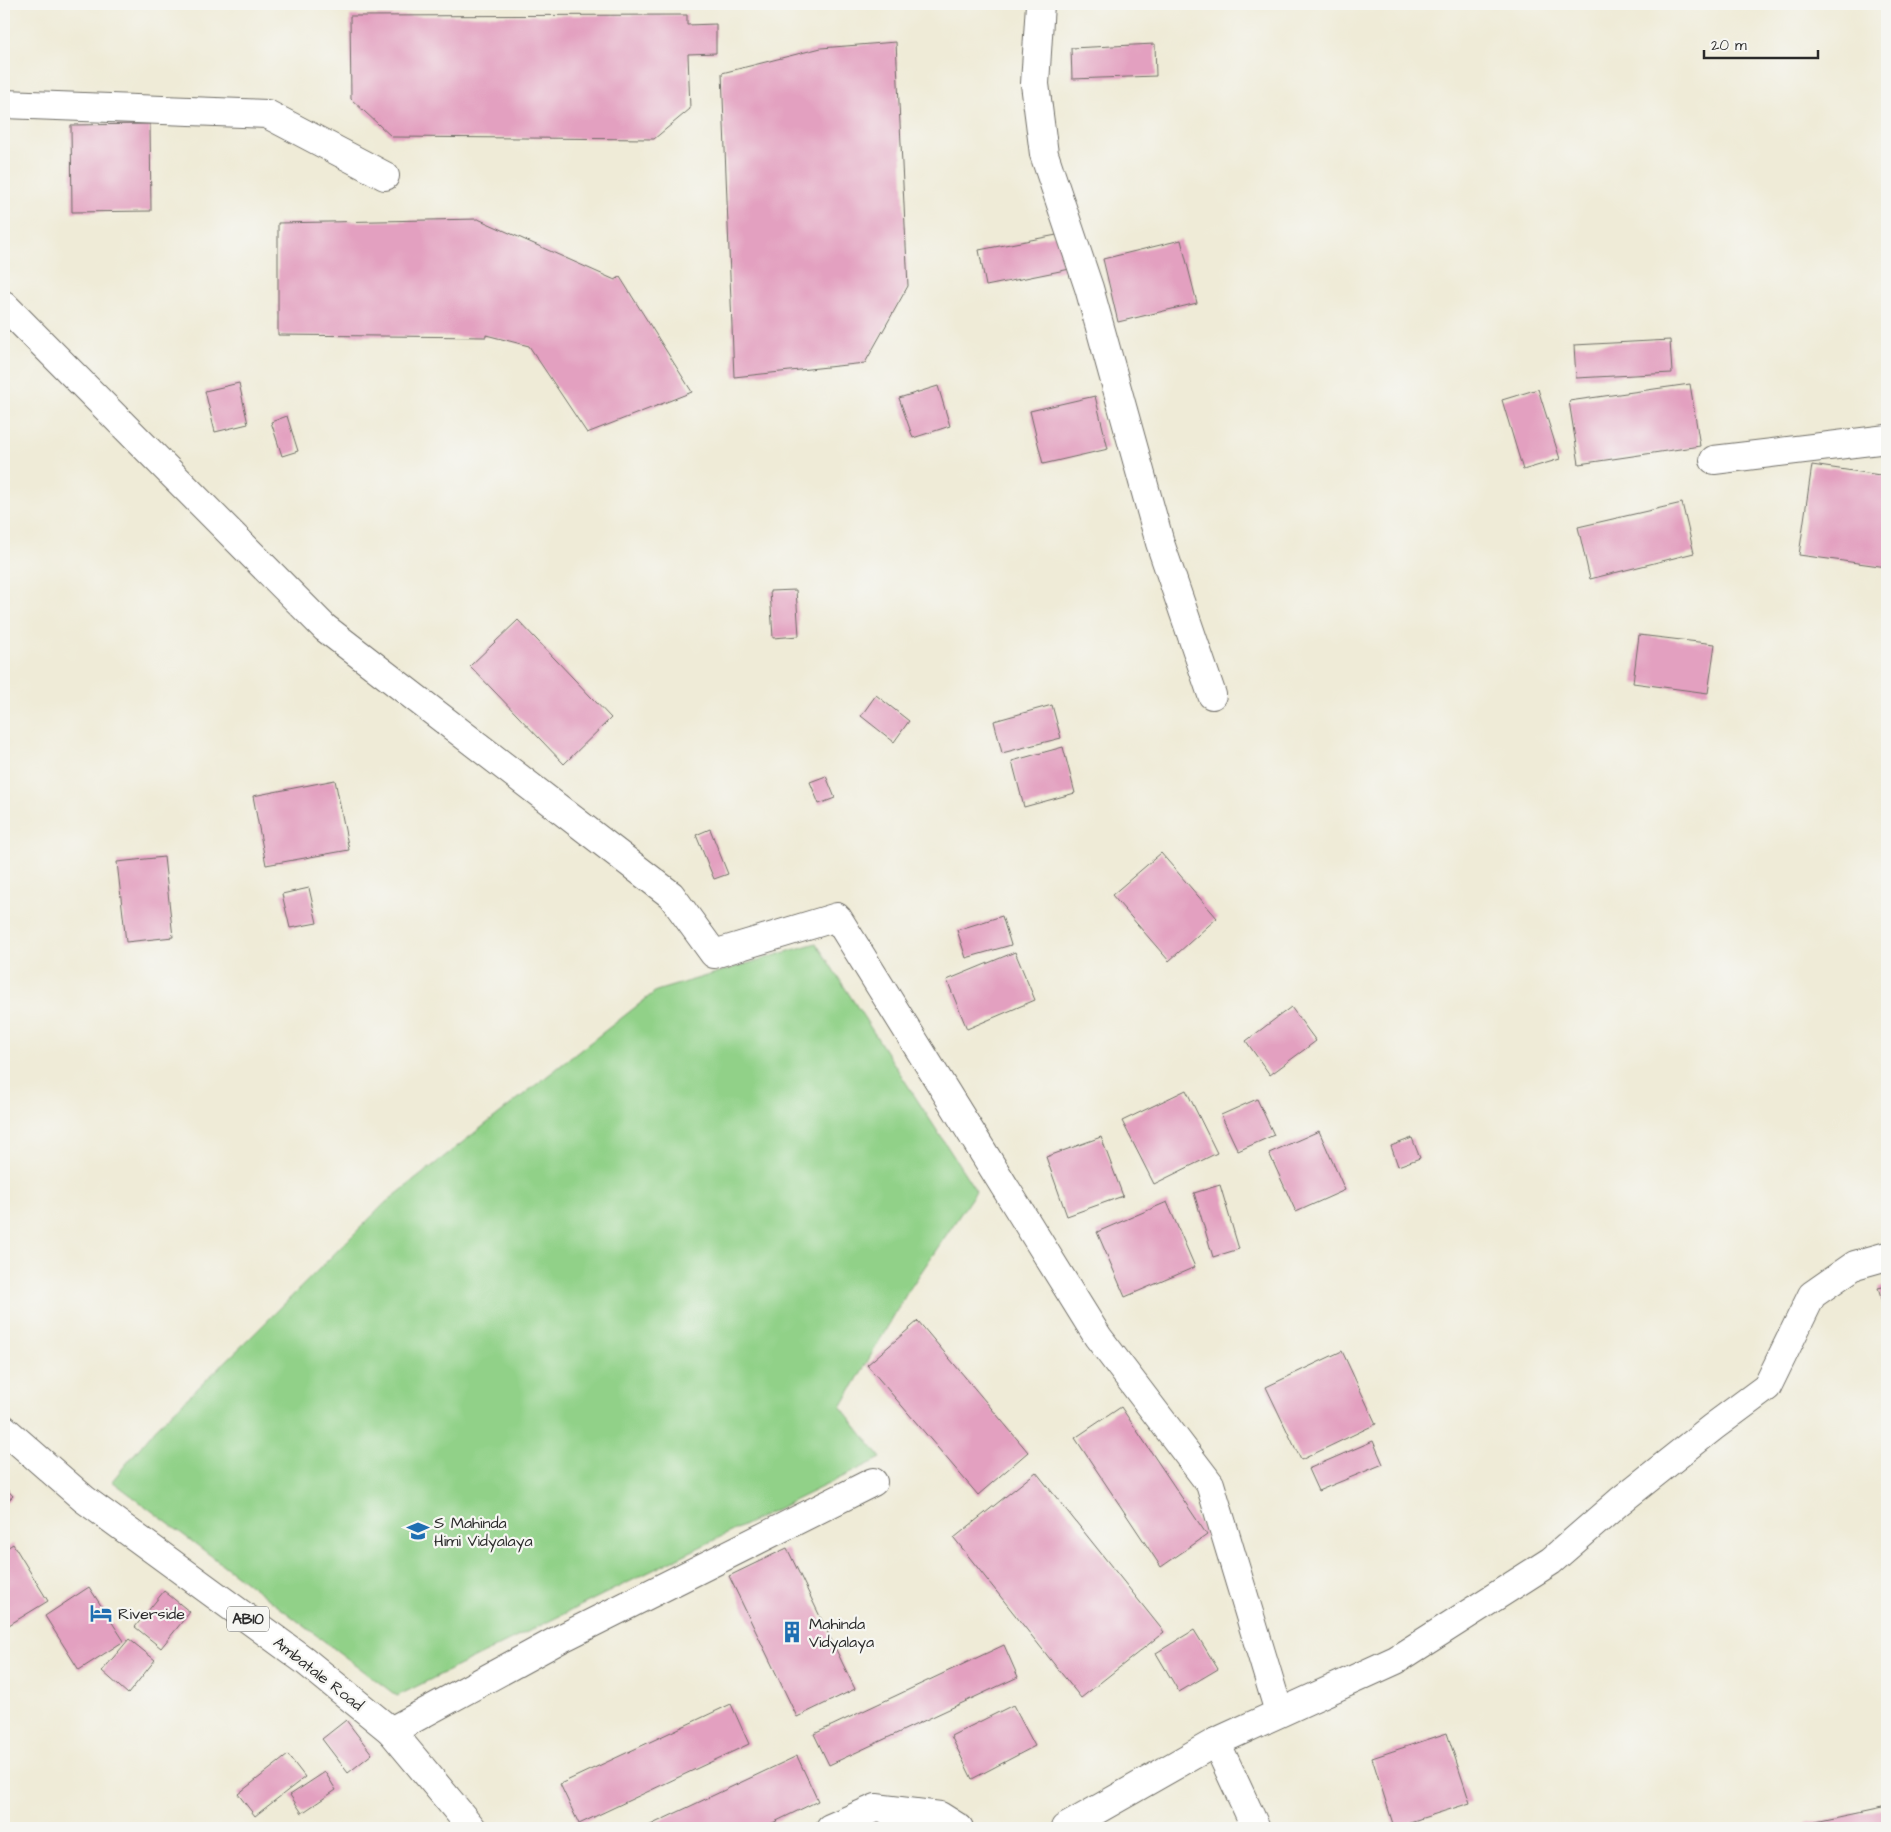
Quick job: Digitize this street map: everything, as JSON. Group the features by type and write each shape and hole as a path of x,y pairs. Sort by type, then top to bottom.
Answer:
{"street":[{"path":"1040,4 1036,84 1044,154 1089,288 1160,543 1212,695"},
{"path":"4,104 267,114 385,176"},
{"path":"4,306 325,628 671,895 714,954 837,917 1098,1336 1210,1484 1279,1712"},
{"path":"1714,460 1887,439"},
{"path":"1065,1828 1216,1742 1396,1660 1551,1561 1620,1500 1766,1387 1812,1295 1855,1265 1887,1256"},
{"name":"Ambatale Road","path":"4,1429 84,1499 304,1660 391,1731 472,1828"},
{"path":"391,1731 560,1638 874,1482"},
{"path":"1216,1742 1256,1828"},
{"path":"830,1828 876,1808 940,1816 959,1828"}],"green space":[{"path":"816,943 976,1191 907,1293 841,1407 881,1458 397,1696 112,1481 156,1428 248,1340 385,1203 656,991"}],"building":[{"path":"687,15 687,25 716,24 716,53 688,54 690,109 654,139 392,137 351,99 350,16"},
{"path":"896,42 908,286 865,363 734,377 722,73 821,48"},
{"path":"1155,44 1156,76 1072,79 1071,48"},
{"path":"150,124 151,211 72,212 71,125"},
{"path":"478,219 615,280 620,277 692,392 587,433 529,346 486,335 486,337 278,335 278,223"},
{"path":"1067,233 1075,268 986,286 979,250"},
{"path":"1181,240 1197,303 1118,322 1103,259"},
{"path":"1670,340 1672,373 1576,378 1574,345"},
{"path":"239,383 248,424 215,432 205,391"},
{"path":"1690,384 1700,446 1579,464 1569,401"},
{"path":"938,386 950,426 913,438 899,398"},
{"path":"1538,389 1560,459 1523,470 1502,400"},
{"path":"1095,396 1108,449 1043,464 1030,411"},
{"path":"287,416 298,451 282,456 271,422"},
{"path":"1812,465 1887,476 1887,567 1799,555"},
{"path":"1682,503 1694,553 1590,579 1578,527"},
{"path":"796,590 799,636 773,638 770,591"},
{"path":"518,620 611,718 564,764 470,666"},
{"path":"1639,635 1715,644 1708,693 1633,683"},
{"path":"876,695 909,721 894,742 861,716"},
{"path":"1052,705 1061,738 1002,753 994,721"},
{"path":"1063,747 1075,793 1024,807 1012,761"},
{"path":"826,776 835,798 819,804 810,782"},
{"path":"335,780 349,850 266,865 253,796"},
{"path":"710,829 728,874 714,879 696,835"},
{"path":"1161,853 1217,918 1169,961 1112,895"},
{"path":"164,857 173,937 126,942 117,862"},
{"path":"309,888 317,923 290,928 282,894"},
{"path":"1002,916 1011,945 966,958 957,930"},
{"path":"1015,952 1035,1000 967,1029 947,980"},
{"path":"1291,1007 1316,1041 1270,1075 1246,1041"},
{"path":"1186,1090 1217,1153 1154,1184 1122,1121"},
{"path":"1257,1099 1274,1135 1238,1151 1221,1115"},
{"path":"1319,1131 1345,1190 1296,1212 1269,1153"},
{"path":"1101,1137 1123,1196 1067,1216 1046,1157"},
{"path":"1412,1138 1420,1158 1398,1166 1391,1146"},
{"path":"1220,1185 1239,1249 1213,1257 1194,1193"},
{"path":"1167,1202 1195,1267 1125,1297 1097,1232"},
{"path":"1887,1286 1887,1319 1878,1288"},
{"path":"918,1321 1028,1452 978,1495 867,1365"},
{"path":"1342,1351 1376,1424 1301,1460 1266,1387"},
{"path":"1121,1407 1207,1535 1161,1567 1075,1438"},
{"path":"1373,1441 1383,1464 1318,1491 1308,1469"},
{"path":"1036,1472 1164,1632 1081,1698 954,1538"},
{"path":"4,1486 13,1496 4,1504"},
{"path":"13,1544 48,1601 4,1628 4,1550"},
{"name":"Mahinda Vidyalaya","path":"787,1548 855,1689 797,1717 729,1576"},
{"path":"89,1587 124,1641 79,1670 45,1616"},
{"path":"164,1591 190,1612 161,1648 135,1627"},
{"path":"1194,1630 1218,1669 1179,1692 1156,1653"},
{"path":"129,1639 155,1660 128,1694 102,1671"},
{"path":"1004,1645 1018,1677 829,1765 814,1734"},
{"path":"731,1704 749,1744 579,1824 560,1784"},
{"path":"1013,1705 1035,1746 972,1779 951,1736"},
{"path":"346,1720 372,1754 348,1773 322,1739"},
{"path":"1447,1733 1470,1803 1394,1827 1372,1758"},
{"path":"288,1755 305,1777 255,1816 238,1794"},
{"path":"797,1756 818,1801 762,1828 644,1828"},
{"path":"325,1772 336,1790 302,1813 290,1795"},
{"path":"1887,1807 1887,1828 1807,1828 1806,1824"}],"place":[{"name":"S Mahinda Himi Vidyalaya","path":"418,1531"},
{"name":"Riverside","path":"101,1613"},
{"name":"Mahinda Vidyalaya","path":"792,1632"}]}
